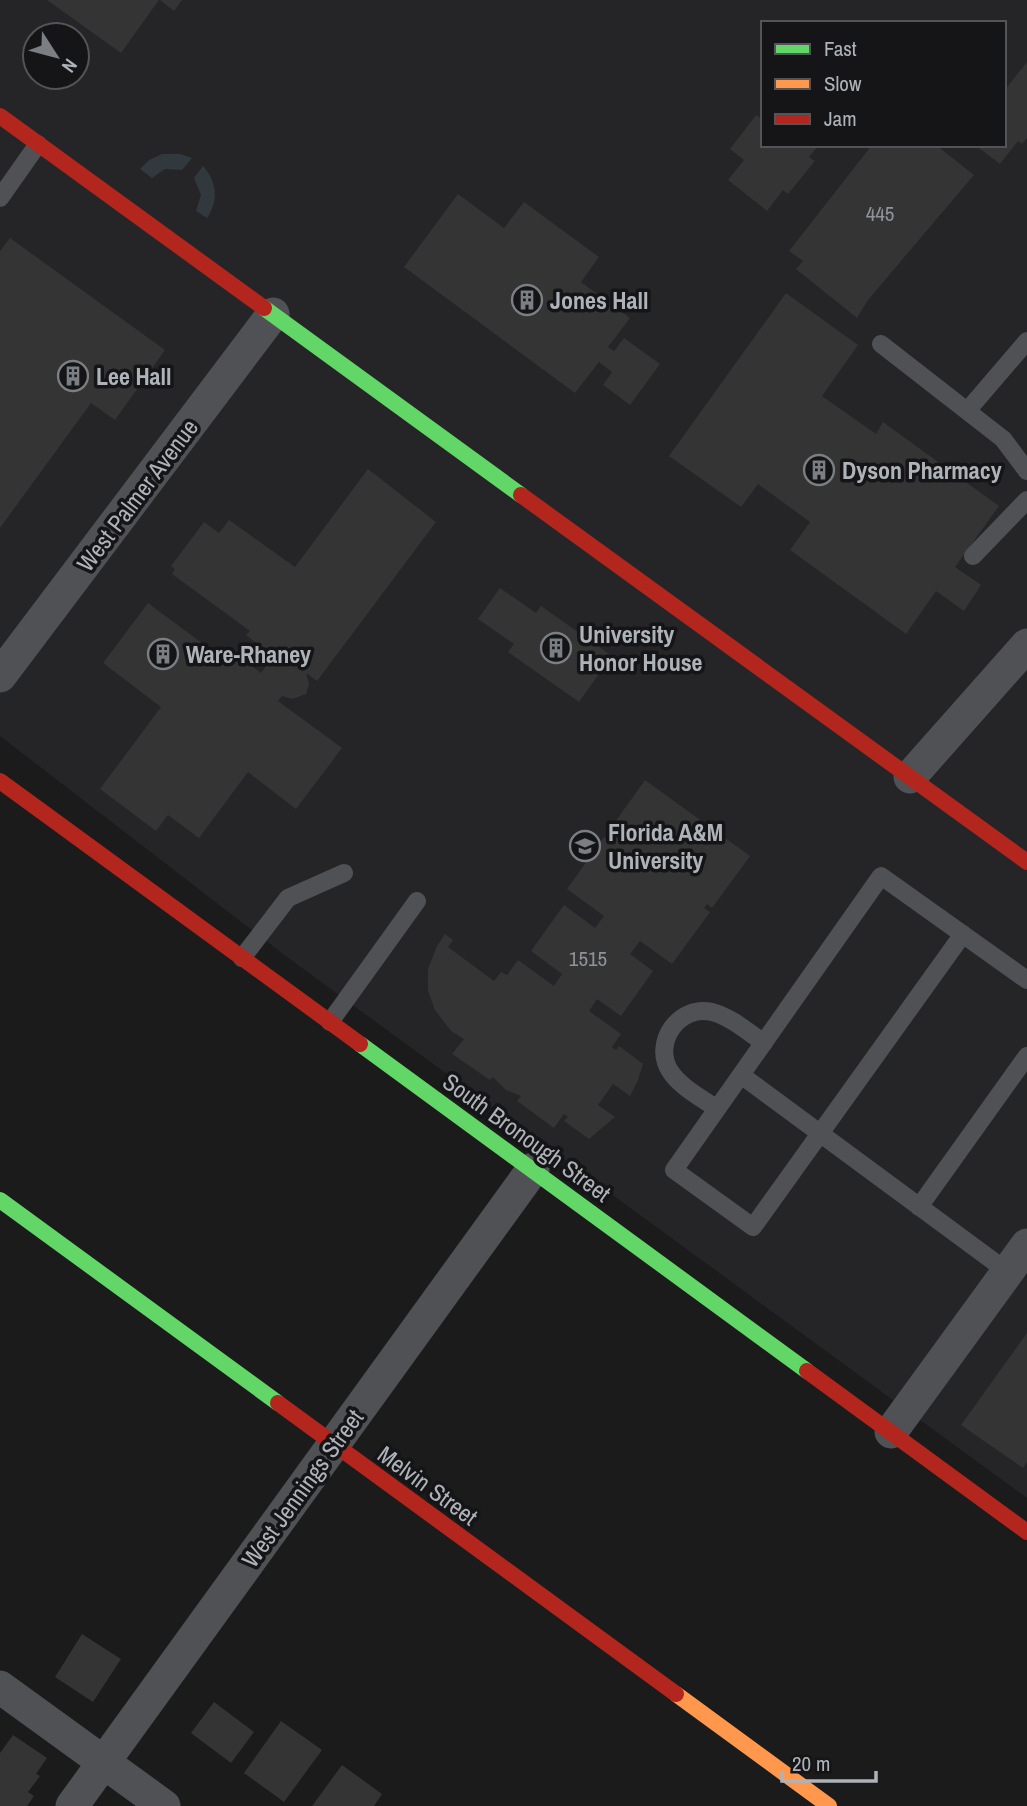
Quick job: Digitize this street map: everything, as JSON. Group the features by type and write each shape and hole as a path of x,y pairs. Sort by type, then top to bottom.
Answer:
{"street":[{"path":"0,116 1027,862"},
{"name":"West Palmer Avenue","path":"0,676 273,314"},
{"path":"910,777 1027,645"},
{"name":"South Bronough Street","path":"0,781 1027,1532"},
{"name":"West Jennings Street","path":"72,1806 533,1169"},
{"name":"Melvin Street","path":"0,1200 829,1806"},
{"path":"891,1432 1027,1245"},
{"path":"2,1692 164,1806"}],"lane":[{"path":"0,198 38,144"},
{"path":"967,411 1027,341"},
{"path":"881,344 1003,439 1027,471"},
{"path":"973,556 1027,500"},
{"path":"242,958 288,898 344,873"},
{"path":"963,934 753,1227 674,1170 881,876 963,934 1027,980"},
{"path":"330,1022 417,901"},
{"path":"717,1109 679,1082 671,1073 665,1060 664,1047 668,1033 683,1016 697,1011 710,1012 723,1016 764,1043"},
{"path":"919,1207 1027,1056"},
{"path":"741,1075 1008,1272"}],"shaded area":[{"name":"Florida A&M University","path":"0,0 1027,0 1027,1498 287,957 0,736"},
{"path":"162,154 180,154 192,158 182,170 165,169 152,178 140,169 149,160"},
{"path":"203,166 215,191 207,218 196,211 201,195 194,178"}],"building":[{"path":"47,0 159,0 121,53 91,32 91,21 76,21"},
{"path":"160,0 182,0 174,11"},
{"path":"1027,62 1027,138 1022,144 1018,141 1000,164 978,147 1006,147 1006,88"},
{"path":"756,115 761,119 761,147 817,147 809,157 815,161 788,194 783,190 767,211 728,180 744,160 730,149"},
{"path":"870,147 939,147 974,175 868,300 857,318 796,269 803,261 789,251"},
{"name":"Jones Hall","path":"458,194 504,228 524,202 599,257 581,282 630,318 608,347 614,351 624,338 660,364 630,405 603,385 612,372 599,362 575,393 404,267"},
{"name":"Lee Hall","path":"10,238 165,350 115,420 91,403 0,528 0,251"},
{"name":"Dyson Pharmacy","path":"786,293 858,345 822,396 876,434 883,422 999,506 955,567 981,585 964,611 936,591 906,634 790,550 810,522 758,484 741,507 669,456"},
{"name":"Ware-Rhaney","path":"368,469 436,522 317,681 306,673 309,684 306,694 292,699 282,696 278,701 342,748 296,809 248,772 199,838 168,815 156,831 100,789 161,707 103,663 148,603 226,661 233,652 261,673 273,656 246,635 250,631 172,574 175,569 171,566 204,522 219,533 229,520 295,567"},
{"name":"University Honor House","path":"500,588 536,613 541,606 612,656 579,702 508,652 514,644 478,619"},
{"path":"645,780 750,856 712,908 707,904 704,908 710,912 672,964 640,941 630,954 653,971 621,1016 597,999 589,1011 621,1034 612,1047 616,1050 619,1046 643,1064 630,1096 613,1084 598,1105 615,1117 589,1139 564,1121 568,1117 564,1114 554,1128 517,1101 521,1096 506,1090 493,1077 490,1080 452,1054 464,1039 451,1031 435,1010 428,991 428,969 445,934 453,940 448,947 494,981 501,972 507,975 518,960 554,986 562,974 531,951 564,905 595,928 604,916 567,889 604,837 610,841 613,837 608,832"},
{"path":"1027,1333 1027,1462 1023,1468 961,1425"},
{"path":"82,1634 121,1659 93,1702 55,1677"},
{"path":"214,1702 254,1732 231,1763 191,1733"},
{"path":"281,1721 322,1750 284,1802 244,1773"},
{"path":"13,1735 47,1758 36,1774 40,1776 28,1792 34,1796 27,1806 0,1806 0,1753"},
{"path":"342,1765 382,1794 374,1806 312,1806"}],"traffic: fast":[{"path":"264,308 521,495"},
{"path":"360,1044 807,1371"},
{"path":"0,1200 278,1403"}],"traffic: slow":[{"path":"676,1694 829,1806"}],"traffic: jam":[{"path":"0,116 264,308"},
{"path":"521,495 1027,862"},
{"path":"0,781 360,1044"},
{"path":"807,1371 1027,1532"},
{"path":"278,1403 676,1694"}],"place":[{"name":"Jones Hall","path":"527,300"},
{"name":"Lee Hall","path":"73,376"},
{"name":"Dyson Pharmacy","path":"819,470"},
{"name":"University Honor House","path":"556,648"},
{"name":"Ware-Rhaney","path":"163,654"},
{"name":"Florida A&M University","path":"585,846"}]}
